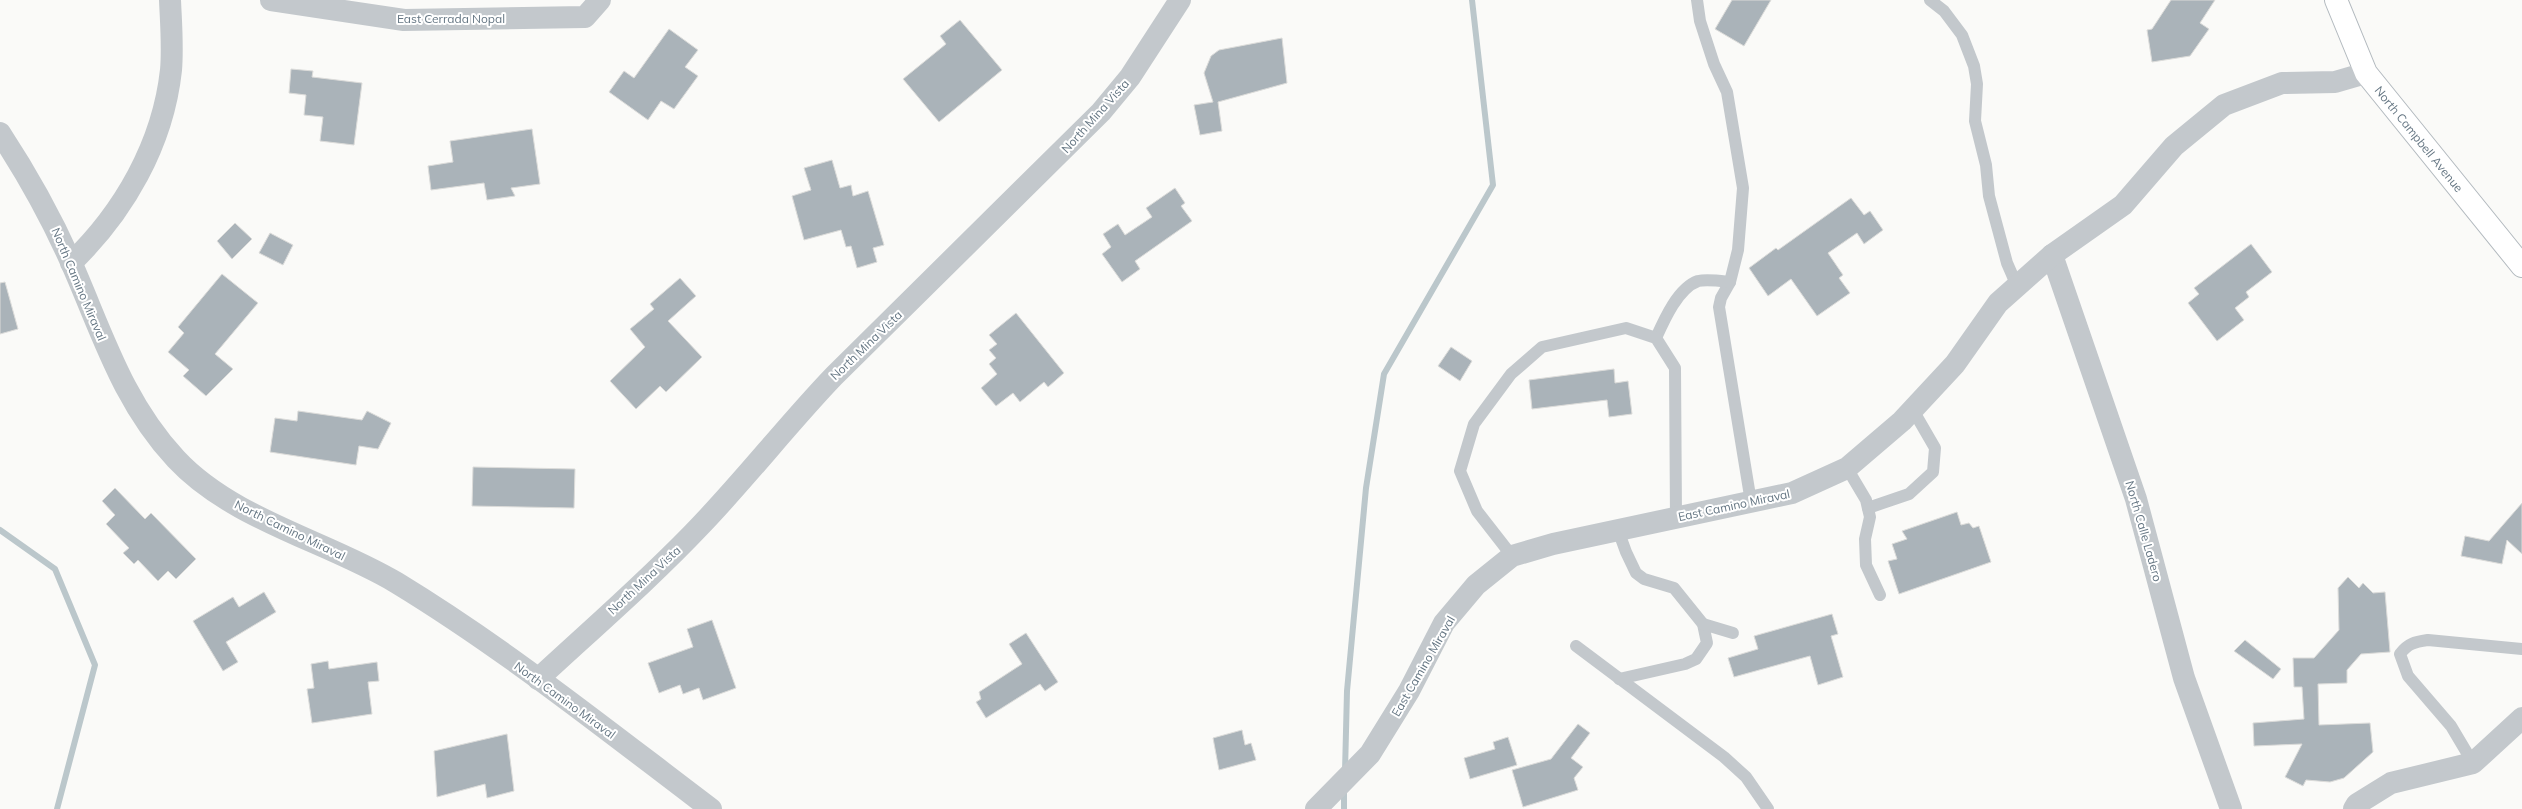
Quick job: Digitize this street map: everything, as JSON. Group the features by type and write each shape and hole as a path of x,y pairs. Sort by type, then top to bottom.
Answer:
{"main road":[{"name":"North Campbell Avenue","path":"2339,2 2366,73 2522,266"}],"street":[{"path":"71,263 104,230 120,206 144,162 153,139 161,117 171,70 170,0"},
{"name":"East Cerrada Nopal","path":"271,0 404,20 585,17 600,0"},
{"name":"North Mina Vista","path":"538,679 671,556 834,376 1101,112 1130,77 1180,0"},
{"name":"East Camino Miraval","path":"1316,809 1370,754 1409,691 1444,623 1476,585 1512,556 1553,544 1792,493 1847,468 1913,410 1955,364 1998,303 2052,255 2123,205 2174,146 2224,105 2282,83 2335,82 2366,73"},
{"name":"North Camino Miraval","path":"0,133 46,209 122,382 159,439 195,476 238,505 398,584 538,679 712,809"},
{"name":"North Calle Ladero","path":"2052,255 2136,499 2184,678 2231,809"},
{"path":"2354,809 2357,804 2391,783 2473,763 2522,718"}],"lane":[{"path":"1697,0 1700,21 1714,64 1727,92 1743,188 1739,245 1730,282 1721,298 1719,308 1751,502"},
{"path":"1930,0 1944,11 1962,35 1974,66 1977,84 1975,121 1986,165 1989,196 2007,263 2017,286"},
{"path":"1656,338 1666,315 1684,292 1698,281 1730,282"},
{"path":"1512,556 1477,511 1460,471 1474,424 1510,374 1542,347 1626,328 1656,338 1675,368 1676,517"},
{"path":"1868,508 1909,494 1933,472 1935,448 1913,410"},
{"path":"1847,468 1868,508 1870,517 1865,539 1866,565 1880,595"},
{"path":"1618,530 1626,552 1636,572 1644,579 1674,588 1703,624 1707,642 1696,659 1685,664 1619,679"},
{"path":"1703,624 1732,633"},
{"path":"2473,763 2451,726 2408,676 2400,654 2405,647 2413,642 2428,640 2522,649"},
{"path":"1576,646 1724,757 1746,776 1768,809"}],"building":[{"path":"1732,0 1771,0 1744,46 1715,29"},
{"path":"2171,0 2215,0 2200,23 2209,29 2190,56 2152,62 2147,30 2152,29"},
{"path":"960,20 1002,70 939,122 903,79 946,44 940,36"},
{"path":"669,29 698,50 685,67 698,76 674,109 661,101 648,120 609,92 624,71 634,78"},
{"path":"1282,38 1287,83 1218,102 1222,131 1200,135 1194,105 1213,102 1204,73 1211,56 1219,50"},
{"path":"291,69 313,71 312,77 362,83 354,145 320,141 323,117 304,115 306,95 289,93"},
{"path":"532,129 540,184 511,188 515,196 487,200 484,183 431,190 428,166 453,162 450,141"},
{"path":"832,160 840,188 851,185 853,196 868,191 884,245 873,248 877,262 857,268 851,246 846,247 841,230 804,240 792,196 811,190 804,168"},
{"path":"1175,188 1185,203 1181,206 1192,221 1135,261 1140,269 1122,282 1102,254 1111,247 1103,234 1118,224 1125,235 1152,217 1146,208"},
{"path":"1851,198 1864,215 1870,211 1883,230 1864,244 1857,233 1828,253 1843,275 1839,278 1850,293 1817,316 1791,279 1768,296 1749,268 1776,248 1778,250"},
{"path":"235,223 252,239 232,259 217,241"},
{"path":"270,233 293,245 283,265 259,253"},
{"path":"2251,244 2272,272 2246,292 2249,297 2235,308 2244,320 2217,341 2188,303 2199,294 2194,288"},
{"path":"222,274 258,303 215,354 233,369 206,396 183,376 189,370 168,352 184,333 178,327"},
{"path":"680,278 696,296 668,321 702,357 666,392 660,386 636,409 610,381 645,347 630,329 654,309 650,304"},
{"path":"5,282 18,329 0,334 0,283"},
{"path":"1016,313 1064,373 1048,387 1044,382 1020,402 1013,393 996,406 981,388 997,374 989,364 996,358 989,350 997,344 989,335"},
{"path":"1451,347 1472,361 1460,381 1438,366"},
{"path":"1614,369 1615,383 1628,381 1632,414 1609,417 1607,400 1532,409 1529,380"},
{"path":"298,411 362,420 367,411 391,423 378,449 359,446 356,465 270,452 275,418 297,421"},
{"path":"473,467 575,469 574,508 472,506"},
{"path":"115,488 145,519 151,513 196,559 176,579 168,571 158,581 138,560 134,564 123,553 129,548 106,524 115,515 102,501"},
{"path":"2522,503 2522,554 2507,540 2502,564 2461,556 2465,536 2489,541"},
{"path":"1957,512 1961,525 1969,523 1973,528 1979,526 1991,562 1899,594 1888,561 1897,559 1892,544 1907,539 1902,531"},
{"path":"2348,577 2359,588 2363,583 2373,593 2385,592 2390,652 2361,654 2347,670 2347,683 2318,684 2319,725 2370,723 2373,752 2344,778 2330,782 2306,780 2303,786 2285,777 2302,744 2254,746 2253,723 2304,719 2302,687 2294,687 2293,658 2314,658 2339,630 2338,588"},
{"path":"264,592 276,612 226,642 238,662 223,671 193,621 233,597 239,607"},
{"path":"1832,614 1838,634 1831,636 1843,677 1818,685 1810,656 1734,677 1728,658 1758,649 1754,636"},
{"path":"712,620 736,688 703,700 699,688 683,694 680,685 659,693 648,663 693,647 687,629"},
{"path":"1026,633 1058,682 1045,691 1040,684 986,718 976,702 981,699 979,692 1022,664 1009,644"},
{"path":"2245,640 2281,669 2273,679 2234,651"},
{"path":"328,661 329,669 377,662 379,681 368,682 372,714 312,723 307,689 314,688 311,664"},
{"path":"1578,724 1590,733 1571,758 1583,767 1574,778 1578,790 1523,807 1512,770 1551,759"},
{"path":"1242,730 1245,745 1251,743 1256,760 1219,770 1213,738"},
{"path":"507,734 514,791 487,798 485,784 437,797 434,751"},
{"path":"1508,737 1517,765 1470,779 1464,758 1495,749 1493,742"}],"waterway":[{"path":"1345,772 1347,691 1366,488 1384,374 1493,185 1472,0"},
{"path":"0,530 55,569 95,665 57,809"},
{"path":"1344,789 1344,809"}]}
